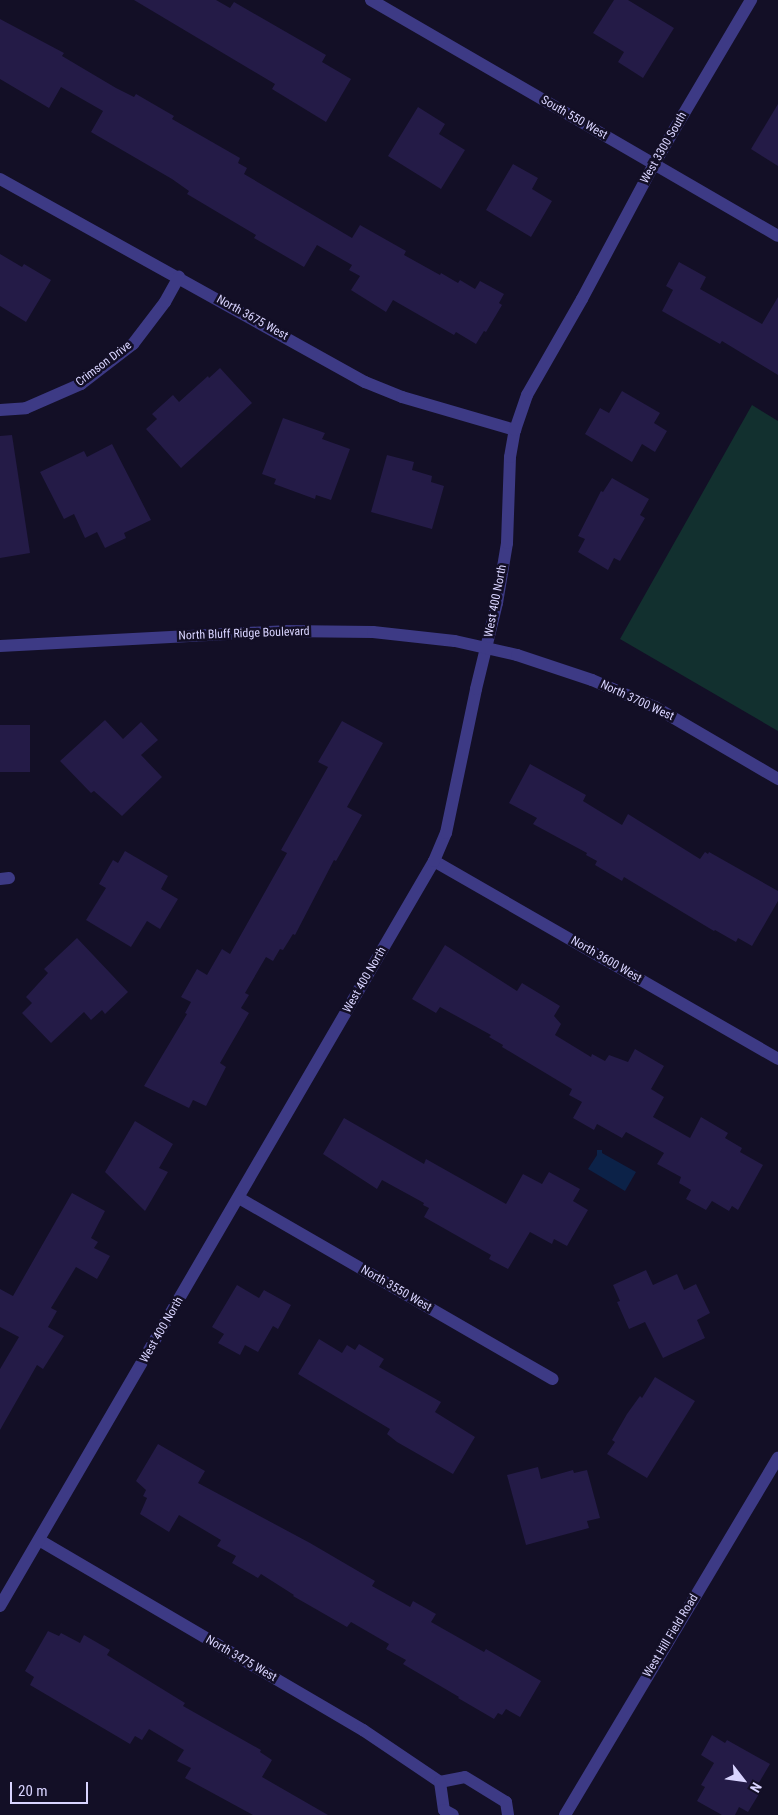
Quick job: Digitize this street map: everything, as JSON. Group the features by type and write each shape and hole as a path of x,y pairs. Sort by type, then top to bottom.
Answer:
{"street":[{"name":"South 550 West","path":"371,0 778,236"},
{"name":"West 3300 South","path":"582,299 654,164 751,0"},
{"name":"North 3675 West","path":"0,179 365,382 402,397 515,430"},
{"name":"Crimson Drive","path":"0,410 26,408 81,384 133,344 164,302 179,277"},
{"name":"West 400 North","path":"0,1606 434,861 446,833 497,604 506,543 510,457 515,430 527,395 582,299"},
{"name":"North Bluff Ridge Boulevard","path":"0,646 284,631 373,632 455,641 486,648"},
{"name":"North 3700 West","path":"486,648 517,655 592,680 655,707 778,779"},
{"name":"North 3600 West","path":"434,861 778,1059"},
{"name":"North 3550 West","path":"239,1198 552,1380"},
{"name":"West Hill Field Road","path":"565,1815 778,1458"},
{"name":"North 3475 West","path":"39,1540 363,1730 440,1782"},
{"path":"453,1815 444,1810 440,1782 465,1777 506,1802 508,1815"}],"green space":[{"path":"752,405 778,421 778,731 620,639"}],"water":[{"path":"597,1150 602,1150 602,1153 636,1172 625,1191 588,1169 597,1155"}],"building":[{"path":"134,0 216,0 230,8 234,2 326,55 322,62 351,79 326,122 272,89 275,84"},
{"path":"614,0 628,0 674,28 643,78 618,62 624,52 593,33"},
{"path":"0,19 64,53 62,56 116,88 134,97 136,94 174,116 172,119 240,158 238,163 247,168 244,174 352,238 360,225 406,251 404,255 440,275 441,273 458,283 460,280 475,289 480,281 504,294 499,303 502,305 486,332 484,331 476,344 456,332 454,335 393,300 386,312 351,290 360,276 349,270 352,265 317,245 304,267 254,238 256,235 187,194 189,191 172,179 91,132 103,111 61,87 49,108 0,79"},
{"path":"778,104 778,166 751,149"},
{"path":"418,107 445,124 439,134 465,150 441,189 388,156"},
{"path":"513,164 538,178 532,189 552,201 531,237 486,210"},
{"path":"0,254 22,267 24,264 51,280 26,322 0,306"},
{"path":"679,262 706,277 700,289 762,324 778,297 778,375 722,341 720,344 662,311 673,290 666,286"},
{"path":"220,368 252,403 181,468 146,429 157,419 152,414 173,395 179,402 208,376 209,378"},
{"path":"622,391 660,413 654,423 667,431 655,452 642,444 632,462 585,434 600,408 609,413"},
{"path":"283,418 325,433 322,439 350,449 331,500 316,495 315,499 274,484 276,479 262,474"},
{"path":"12,435 30,553 0,558 0,436"},
{"path":"112,444 151,520 124,533 126,538 105,548 97,532 85,538 74,514 64,519 40,472 84,451 87,457"},
{"path":"387,455 414,462 412,470 432,476 431,482 444,486 432,529 371,512"},
{"path":"612,478 649,499 640,515 645,518 620,561 614,558 608,570 578,552 585,539 578,536 601,491 603,492"},
{"path":"105,720 123,739 141,722 158,740 141,755 162,777 122,816 94,791 91,793 60,761"},
{"path":"342,721 383,743 347,807 362,815 336,861 334,860 295,935 293,934 283,950 280,949 273,961 266,957 245,993 249,995 241,1008 249,1013 220,1063 226,1067 206,1106 193,1100 189,1108 144,1086 187,1014 185,1013 191,1002 181,997 197,969 207,975 222,949 230,954 287,853 281,850 328,767 318,762"},
{"path":"0,725 30,725 30,772 0,772"},
{"path":"530,764 586,795 583,801 622,825 628,814 700,859 705,852 708,854 709,852 778,891 778,901 752,946 738,938 736,942 714,931 624,877 622,881 595,865 597,861 586,855 587,853 533,824 537,818 509,803"},
{"path":"125,851 168,876 161,889 178,899 160,929 147,921 131,947 86,920 106,888 99,884 113,860 118,863"},
{"path":"77,938 128,992 105,1014 102,1010 91,1020 84,1012 51,1043 22,1013 32,1003 26,997 48,973 44,969"},
{"path":"445,945 517,991 522,983 560,1006 554,1016 561,1024 555,1035 591,1057 592,1054 605,1061 609,1055 628,1062 635,1049 664,1066 651,1089 664,1097 653,1117 690,1138 701,1117 728,1133 725,1138 742,1148 740,1152 763,1165 738,1210 732,1206 729,1211 712,1201 706,1210 686,1199 691,1190 679,1183 681,1177 657,1164 664,1153 626,1132 622,1138 597,1124 594,1130 573,1118 582,1102 569,1095 572,1089 502,1047 503,1045 489,1037 491,1035 440,1007 436,1013 412,999"},
{"path":"344,1118 424,1164 426,1159 506,1204 523,1174 542,1184 549,1172 580,1189 573,1201 588,1210 567,1246 554,1239 552,1244 530,1232 508,1269 489,1259 491,1255 424,1217 429,1208 423,1205 424,1203 382,1180 377,1189 323,1154"},
{"path":"135,1121 173,1144 159,1168 168,1172 145,1211 105,1172"},
{"path":"72,1193 105,1211 91,1238 98,1242 94,1248 110,1256 97,1279 76,1267 51,1308 57,1311 48,1327 64,1336 43,1369 37,1365 0,1430 0,1369 19,1337 0,1327 0,1289 13,1296"},
{"path":"646,1270 653,1285 677,1274 684,1290 696,1284 710,1313 697,1320 705,1338 663,1358 645,1322 629,1329 617,1302 620,1301 613,1285"},
{"path":"237,1285 259,1298 264,1290 291,1305 278,1329 273,1326 258,1352 245,1345 240,1355 218,1343 224,1334 212,1327"},
{"path":"319,1339 342,1353 347,1345 355,1350 359,1344 384,1359 379,1367 441,1402 435,1412 475,1437 453,1474 397,1442 387,1434 390,1429 298,1374"},
{"path":"655,1377 695,1401 647,1478 607,1454 615,1442 612,1440 627,1414 640,1396 642,1398"},
{"path":"158,1444 205,1471 198,1483 310,1543 375,1581 372,1586 410,1607 413,1601 436,1614 431,1622 484,1652 486,1649 541,1681 520,1717 506,1709 502,1715 498,1713 494,1719 458,1698 403,1664 406,1660 386,1649 389,1644 351,1622 347,1627 293,1596 261,1574 258,1578 232,1563 236,1556 217,1546 221,1540 179,1515 169,1532 140,1514 147,1498 143,1496 146,1490 136,1481"},
{"path":"538,1467 541,1479 573,1470 574,1473 587,1470 600,1518 587,1521 589,1528 526,1545 507,1475"},
{"path":"48,1631 59,1636 61,1633 80,1643 84,1635 110,1650 107,1655 185,1703 183,1706 261,1750 260,1752 272,1760 262,1777 328,1815 253,1815 185,1778 191,1768 177,1761 184,1750 149,1729 142,1740 135,1736 130,1744 30,1685 34,1677 25,1671"},
{"path":"712,1735 725,1743 727,1740 770,1764 757,1786 762,1789 748,1812 739,1807 735,1815 722,1815 697,1801 705,1787 701,1785 714,1763 701,1755"}]}
